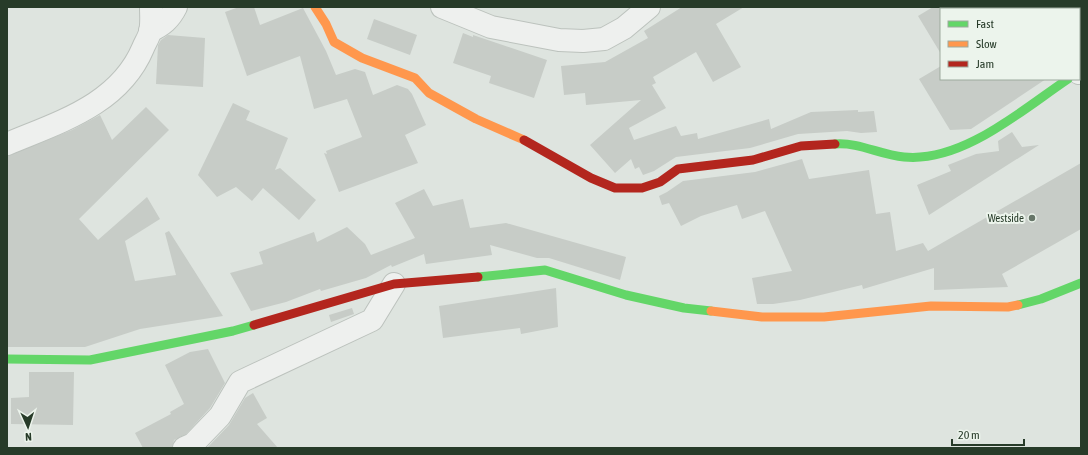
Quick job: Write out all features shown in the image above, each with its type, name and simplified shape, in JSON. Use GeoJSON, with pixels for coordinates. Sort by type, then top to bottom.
{"type":"FeatureCollection","features":[{"type":"Feature","properties":{"kind":"main road"},"geometry":{"type":"LineString","coordinates":[[315,7],[326,24],[334,42],[362,58],[414,78],[429,93],[455,106],[476,120],[532,144],[592,178],[615,188],[642,188],[660,182],[678,169],[753,160],[801,146],[848,143],[903,157],[928,157],[950,152],[977,140],[1067,80]]}},
{"type":"Feature","properties":{"kind":"main road"},"geometry":{"type":"LineString","coordinates":[[7,359],[90,360],[147,347],[233,331],[394,284],[443,282],[545,270],[626,295],[684,308],[762,317],[824,316],[931,306],[1008,307],[1042,299],[1081,283]]}},
{"type":"Feature","properties":{"kind":"street"},"geometry":{"type":"LineString","coordinates":[[7,144],[78,114],[103,99],[123,82],[140,57],[150,31],[152,7]]}},
{"type":"Feature","properties":{"kind":"street"},"geometry":{"type":"LineString","coordinates":[[150,31],[162,25],[171,17],[176,7]]}},
{"type":"Feature","properties":{"kind":"street"},"geometry":{"type":"LineString","coordinates":[[442,7],[491,27],[558,40],[583,41],[604,39],[624,28],[649,7]]}},
{"type":"Feature","properties":{"kind":"street"},"geometry":{"type":"LineString","coordinates":[[184,448],[193,444],[220,416],[240,382],[372,320],[394,284]]}},
{"type":"Feature","properties":{"kind":"building"},"geometry":{"type":"Polygon","coordinates":[[[239,7],[254,7],[260,25],[303,8],[326,51],[336,75],[355,69],[365,72],[373,95],[397,85],[408,89],[412,94],[426,125],[405,135],[418,163],[339,192],[324,153],[327,154],[326,151],[362,137],[347,99],[314,109],[300,56],[247,76],[225,12],[239,7]]]}},
{"type":"Feature","properties":{"kind":"building"},"geometry":{"type":"Polygon","coordinates":[[[682,7],[744,7],[716,24],[741,67],[713,82],[696,52],[653,77],[656,83],[652,85],[666,108],[629,128],[634,140],[676,126],[681,136],[697,133],[698,139],[769,119],[771,129],[811,112],[858,110],[858,112],[874,111],[877,132],[861,133],[847,131],[798,134],[750,148],[676,157],[654,171],[643,175],[639,167],[635,169],[631,159],[615,173],[590,145],[641,100],[586,105],[585,93],[564,95],[561,66],[605,62],[648,38],[644,31],[682,7]]]}},
{"type":"Feature","properties":{"kind":"building"},"geometry":{"type":"Polygon","coordinates":[[[933,7],[941,7],[940,52],[918,16],[933,7]]]}},
{"type":"Feature","properties":{"kind":"building"},"geometry":{"type":"Polygon","coordinates":[[[374,19],[417,35],[410,55],[367,39],[374,19]]]}},
{"type":"Feature","properties":{"kind":"building"},"geometry":{"type":"Polygon","coordinates":[[[463,33],[547,60],[534,98],[489,83],[491,76],[453,63],[463,33]]]}},
{"type":"Feature","properties":{"kind":"building"},"geometry":{"type":"Polygon","coordinates":[[[168,35],[205,38],[203,87],[156,84],[158,45],[161,40],[168,35]]]}},
{"type":"Feature","properties":{"kind":"building"},"geometry":{"type":"Polygon","coordinates":[[[940,67],[940,80],[1044,80],[971,129],[950,130],[919,79],[940,67]]]}},
{"type":"Feature","properties":{"kind":"building"},"geometry":{"type":"Polygon","coordinates":[[[233,103],[250,111],[246,120],[288,138],[275,170],[280,168],[316,200],[299,220],[263,188],[252,201],[236,187],[217,197],[198,175],[233,103]]]}},
{"type":"Feature","properties":{"kind":"building"},"geometry":{"type":"Polygon","coordinates":[[[146,107],[169,130],[79,219],[98,240],[147,197],[160,219],[125,241],[135,281],[176,275],[165,233],[169,231],[223,316],[140,329],[85,347],[7,347],[7,156],[72,130],[100,115],[112,140],[146,107]]]}},
{"type":"Feature","properties":{"kind":"building"},"geometry":{"type":"Polygon","coordinates":[[[1012,132],[1022,147],[1039,145],[929,215],[917,185],[951,171],[948,165],[976,154],[999,151],[998,141],[1012,132]]]}},
{"type":"Feature","properties":{"kind":"building"},"geometry":{"type":"Polygon","coordinates":[[[802,159],[809,179],[869,170],[876,214],[890,212],[896,251],[923,243],[928,251],[1081,163],[1081,229],[1002,274],[1008,287],[934,290],[934,268],[863,289],[862,285],[800,300],[773,304],[757,304],[752,278],[792,271],[765,211],[742,219],[737,205],[701,216],[681,226],[669,203],[662,205],[659,196],[683,181],[755,172],[802,159]]]}},
{"type":"Feature","properties":{"kind":"building"},"geometry":{"type":"Polygon","coordinates":[[[424,189],[433,206],[463,199],[470,228],[506,223],[626,257],[620,280],[549,258],[537,258],[490,245],[492,255],[426,264],[424,254],[392,267],[391,265],[366,278],[321,291],[320,289],[286,302],[251,311],[230,273],[263,264],[259,252],[314,232],[317,242],[347,227],[365,244],[371,255],[415,238],[395,203],[424,189]]]}},
{"type":"Feature","properties":{"kind":"building"},"geometry":{"type":"Polygon","coordinates":[[[556,288],[558,327],[521,334],[520,328],[443,338],[439,306],[556,288]]]}},
{"type":"Feature","properties":{"kind":"building"},"geometry":{"type":"Polygon","coordinates":[[[352,308],[354,314],[331,322],[329,315],[352,308]]]}},
{"type":"Feature","properties":{"kind":"building"},"geometry":{"type":"Polygon","coordinates":[[[208,349],[225,383],[210,408],[186,434],[174,440],[172,448],[143,448],[135,433],[171,414],[170,412],[184,404],[165,365],[190,352],[208,349]]]}},
{"type":"Feature","properties":{"kind":"building"},"geometry":{"type":"Polygon","coordinates":[[[29,372],[74,372],[73,425],[11,424],[11,398],[29,397],[29,372]]]}},
{"type":"Feature","properties":{"kind":"building"},"geometry":{"type":"Polygon","coordinates":[[[253,393],[267,418],[257,424],[278,448],[207,448],[229,425],[245,398],[253,393]]]}},
{"type":"Feature","properties":{"kind":"traffic: fast"},"geometry":{"type":"LineString","coordinates":[[835,144],[853,145],[886,154],[904,157],[926,157],[948,152],[990,132],[1067,80]]}},
{"type":"Feature","properties":{"kind":"traffic: fast"},"geometry":{"type":"LineString","coordinates":[[478,277],[545,270],[626,295],[684,308],[711,311]]}},
{"type":"Feature","properties":{"kind":"traffic: fast"},"geometry":{"type":"LineString","coordinates":[[1018,305],[1041,299],[1081,283]]}},
{"type":"Feature","properties":{"kind":"traffic: fast"},"geometry":{"type":"LineString","coordinates":[[7,359],[90,360],[233,331],[254,325]]}},
{"type":"Feature","properties":{"kind":"traffic: slow"},"geometry":{"type":"LineString","coordinates":[[315,7],[326,24],[334,42],[362,58],[415,78],[429,93],[476,119],[524,140]]}},
{"type":"Feature","properties":{"kind":"traffic: slow"},"geometry":{"type":"LineString","coordinates":[[711,311],[762,317],[824,317],[931,306],[1008,307],[1018,305]]}},
{"type":"Feature","properties":{"kind":"traffic: jam"},"geometry":{"type":"LineString","coordinates":[[524,140],[591,178],[615,188],[642,188],[660,182],[678,169],[753,160],[801,146],[835,144]]}},
{"type":"Feature","properties":{"kind":"traffic: jam"},"geometry":{"type":"LineString","coordinates":[[254,325],[394,284],[478,277]]}},
{"type":"Feature","properties":{"kind":"place","name":"Westside"},"geometry":{"type":"Point","coordinates":[1032,218]}}]}
